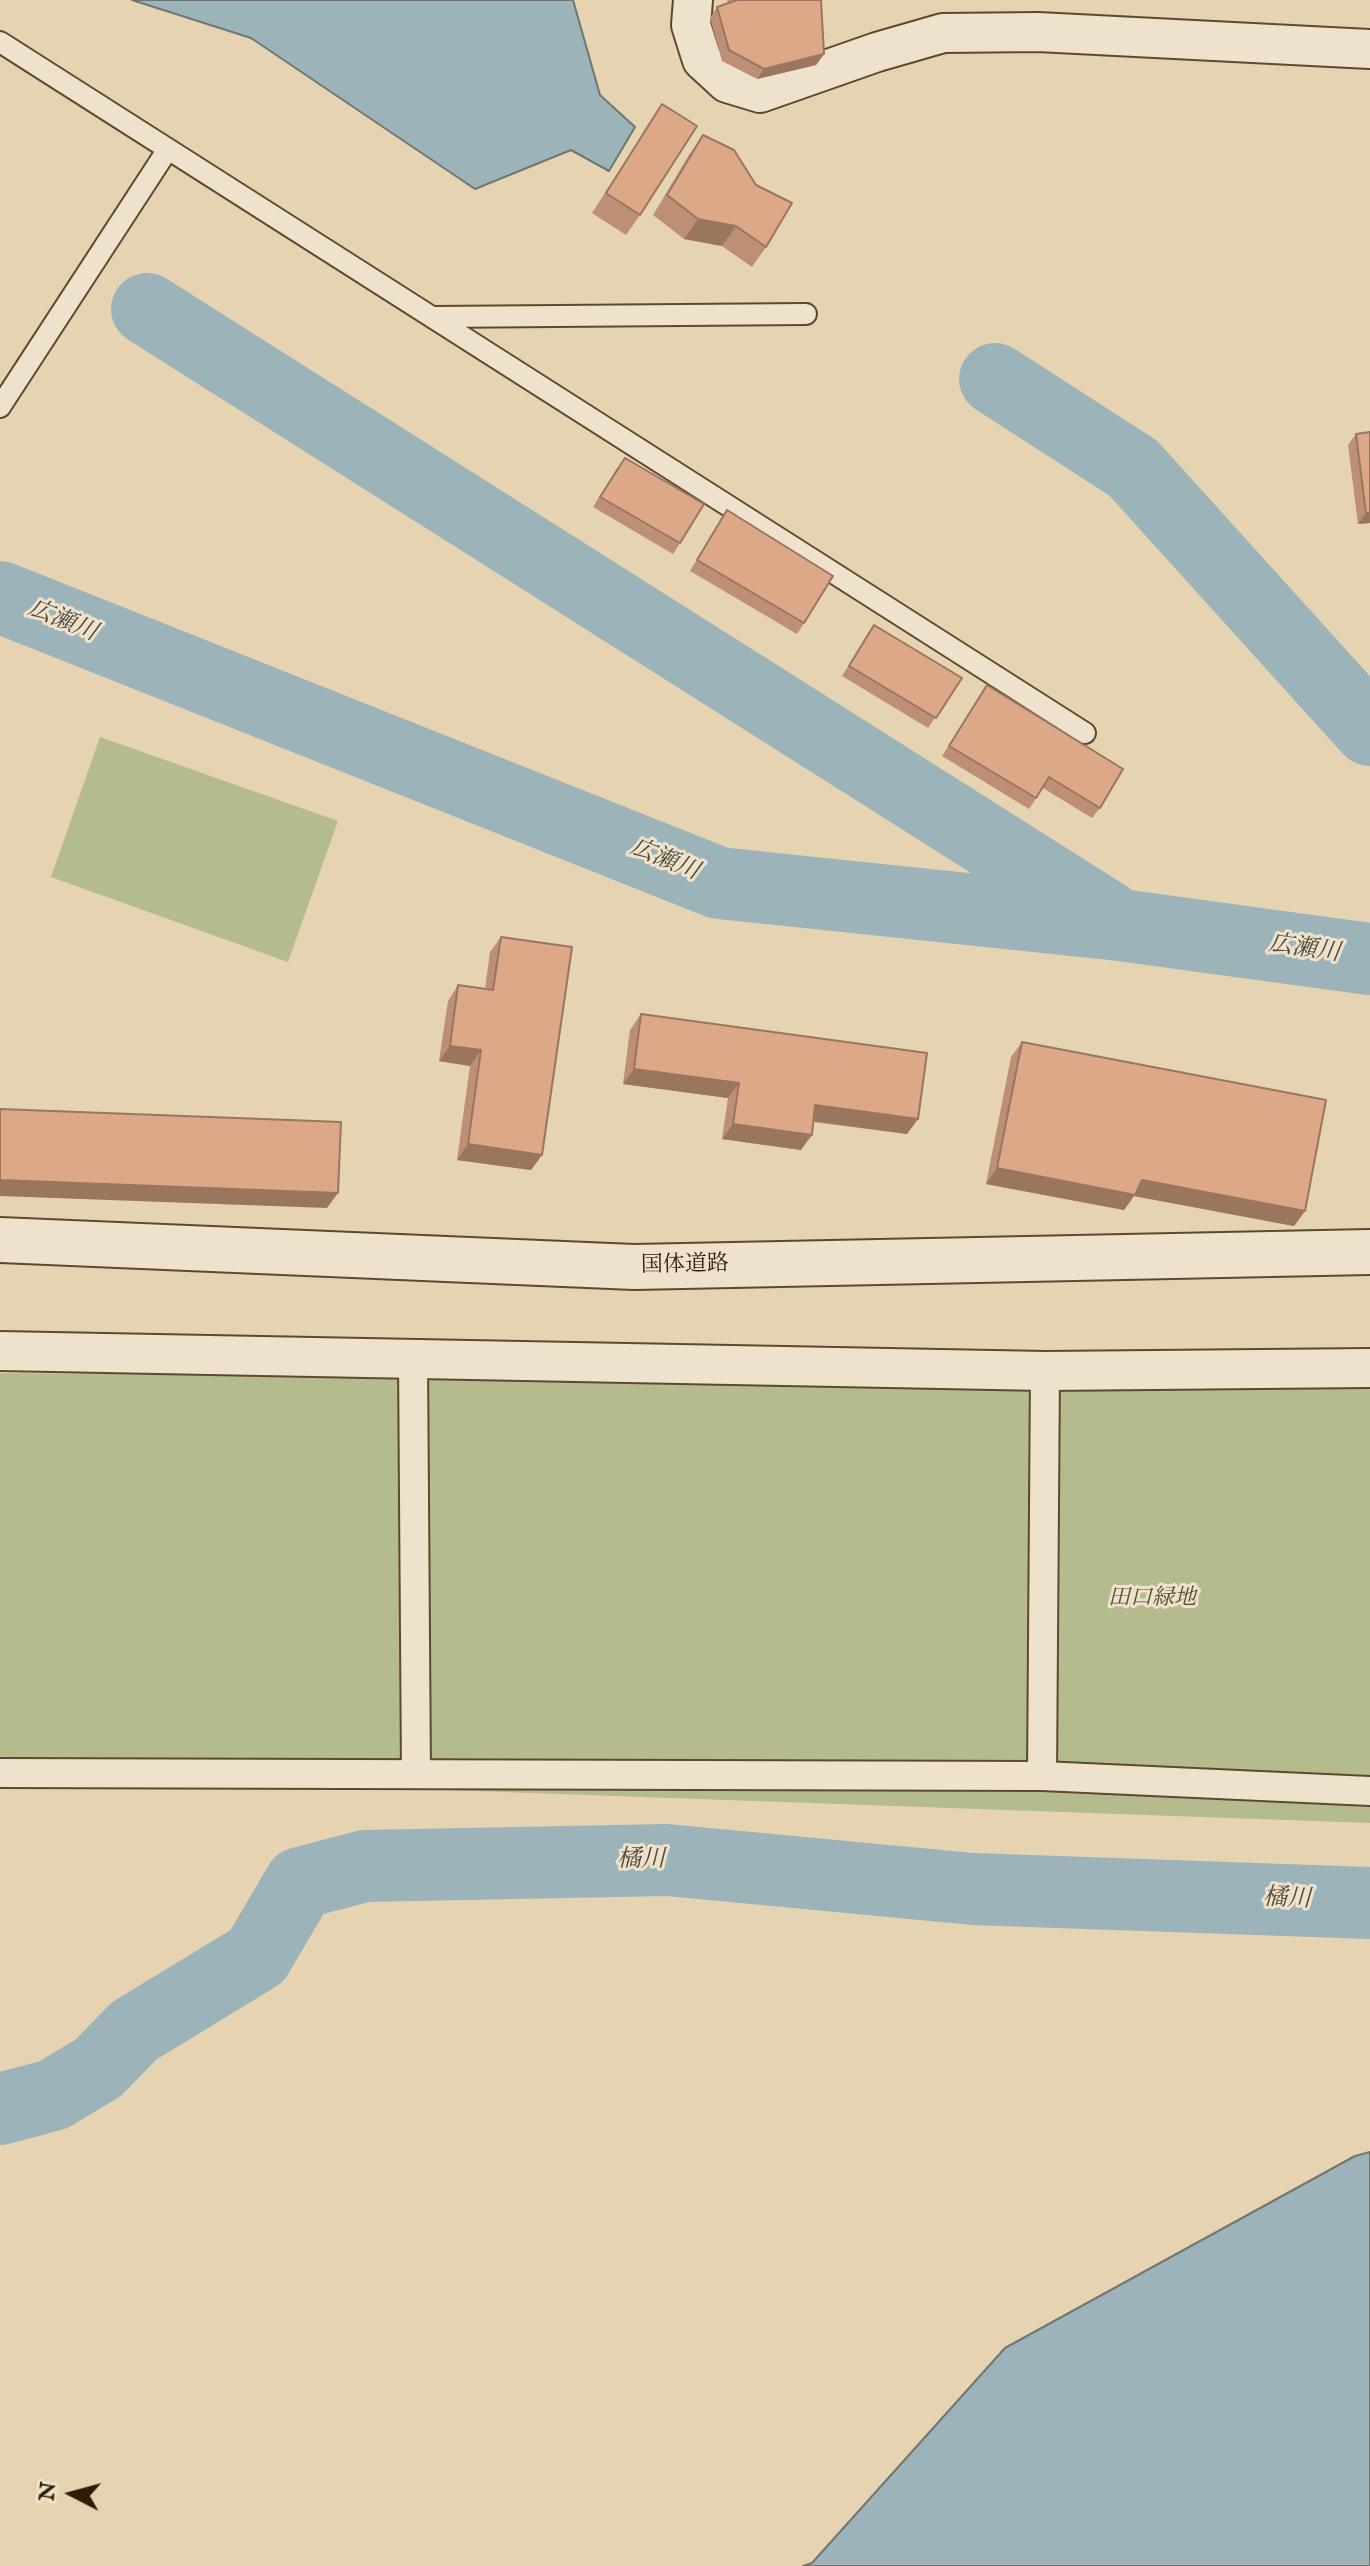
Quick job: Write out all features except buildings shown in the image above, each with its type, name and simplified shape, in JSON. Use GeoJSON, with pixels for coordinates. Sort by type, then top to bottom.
{"type":"FeatureCollection","features":[{"type":"Feature","properties":{"kind":"street"},"geometry":{"type":"LineString","coordinates":[[693,0],[691,25],[702,60],[727,83],[760,93],[877,52],[943,33],[1038,32],[1370,49]]}},
{"type":"Feature","properties":{"kind":"street","name":"国体道路"},"geometry":{"type":"LineString","coordinates":[[0,1240],[634,1267],[1370,1252]]}},
{"type":"Feature","properties":{"kind":"street"},"geometry":{"type":"LineString","coordinates":[[0,1351],[1045,1371],[1370,1368]]}},
{"type":"Feature","properties":{"kind":"street"},"geometry":{"type":"LineString","coordinates":[[413,1358],[416,1774]]}},
{"type":"Feature","properties":{"kind":"street"},"geometry":{"type":"LineString","coordinates":[[1042,1776],[1045,1371]]}},
{"type":"Feature","properties":{"kind":"street"},"geometry":{"type":"LineString","coordinates":[[0,1773],[1042,1776],[1370,1791]]}},
{"type":"Feature","properties":{"kind":"lane"},"geometry":{"type":"LineString","coordinates":[[0,42],[1085,733]]}},
{"type":"Feature","properties":{"kind":"lane"},"geometry":{"type":"LineString","coordinates":[[0,407],[168,149]]}},
{"type":"Feature","properties":{"kind":"lane"},"geometry":{"type":"LineString","coordinates":[[433,317],[806,314]]}},
{"type":"Feature","properties":{"kind":"green space"},"geometry":{"type":"Polygon","coordinates":[[[100,737],[338,821],[288,962],[51,877],[100,737]]]}},
{"type":"Feature","properties":{"kind":"green space","name":"田口緑地"},"geometry":{"type":"Polygon","coordinates":[[[0,1373],[1370,1384],[1370,1823],[0,1774],[0,1373]]]}},
{"type":"Feature","properties":{"kind":"water"},"geometry":{"type":"Polygon","coordinates":[[[132,0],[573,0],[600,95],[635,127],[609,171],[571,150],[475,189],[251,38],[132,0]]]}},
{"type":"Feature","properties":{"kind":"water"},"geometry":{"type":"Polygon","coordinates":[[[1370,2152],[1370,2566],[803,2566],[812,2563],[1005,2348],[1355,2156],[1370,2152]]]}},
{"type":"Feature","properties":{"kind":"waterway"},"geometry":{"type":"LineString","coordinates":[[147,309],[1108,917]]}},
{"type":"Feature","properties":{"kind":"waterway"},"geometry":{"type":"LineString","coordinates":[[995,379],[1133,468],[1370,730]]}},
{"type":"Feature","properties":{"kind":"waterway","name":"広瀬川"},"geometry":{"type":"LineString","coordinates":[[0,597],[719,883],[1120,925],[1370,959]]}},
{"type":"Feature","properties":{"kind":"waterway","name":"橘川"},"geometry":{"type":"LineString","coordinates":[[0,2109],[53,2095],[98,2068],[134,2031],[257,1956],[300,1883],[365,1866],[667,1860],[973,1889],[1370,1903]]}}]}
